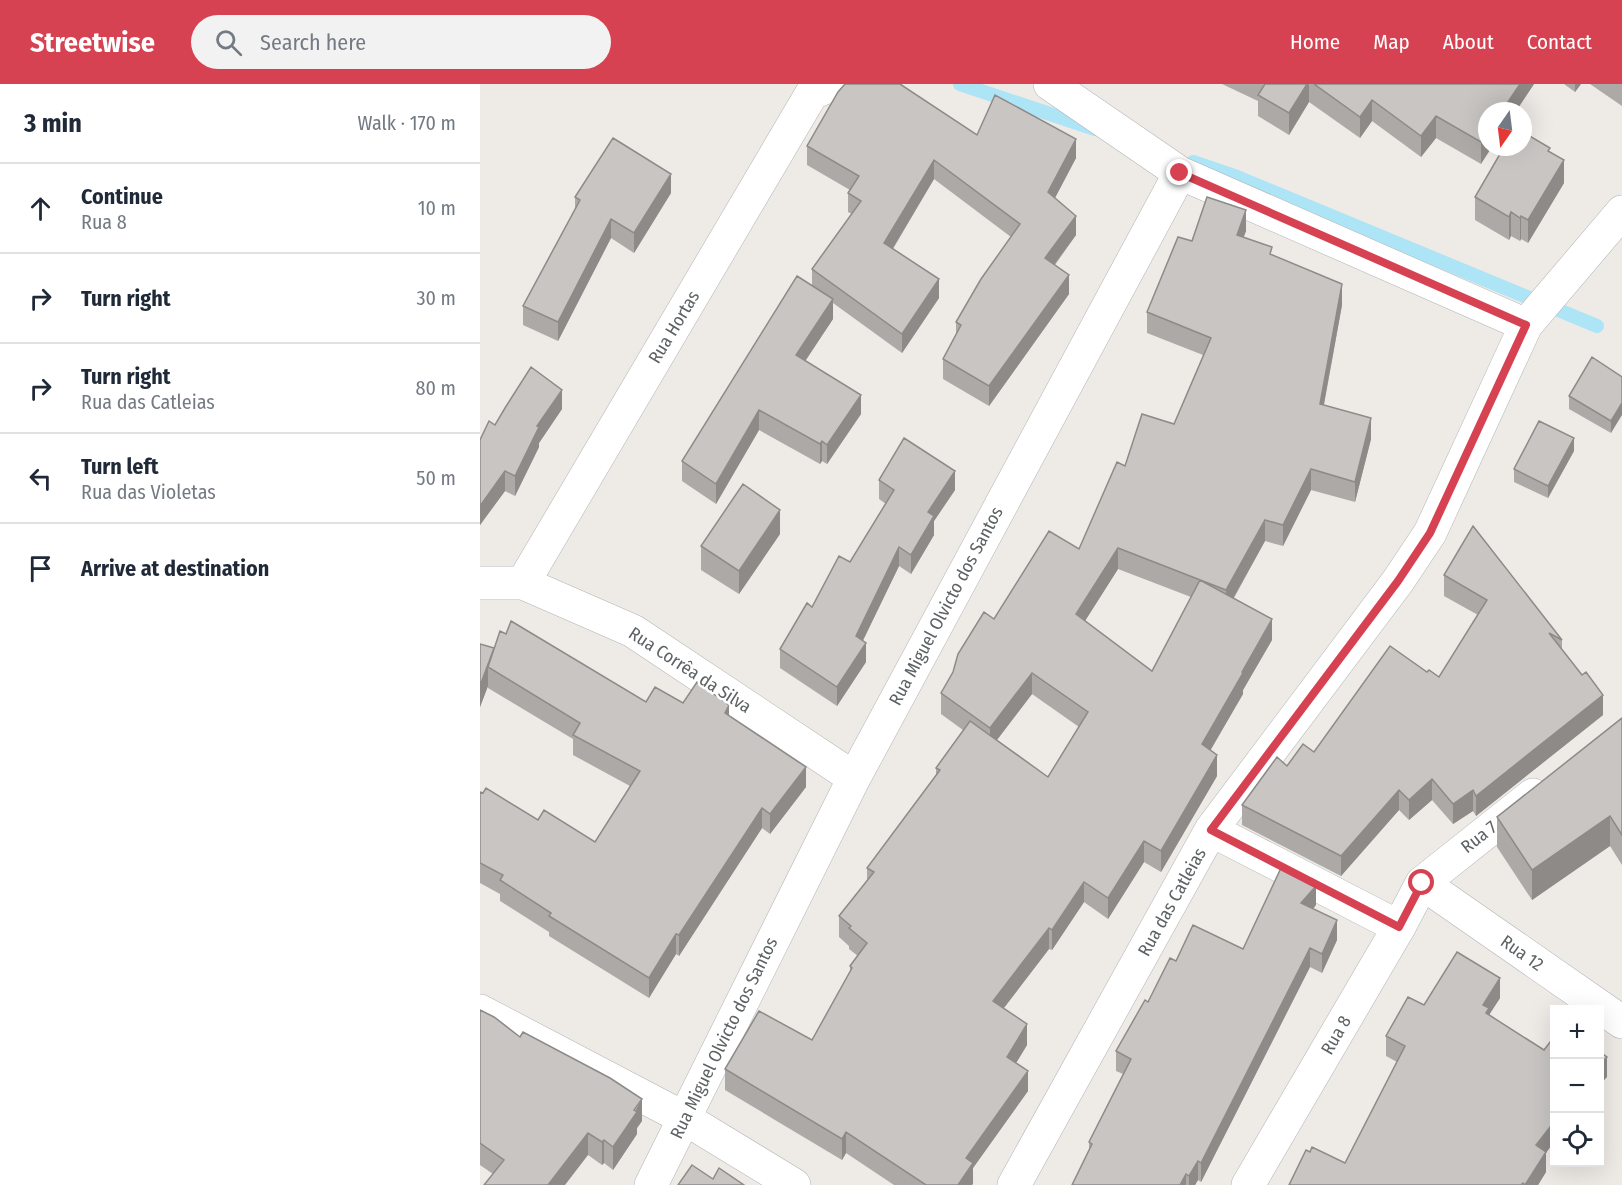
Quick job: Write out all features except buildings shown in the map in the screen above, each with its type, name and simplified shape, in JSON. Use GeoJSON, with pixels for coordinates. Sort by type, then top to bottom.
{"type":"FeatureCollection","features":[{"type":"Feature","properties":{"kind":"street","name":"Rua Hortas"},"geometry":{"type":"LineString","coordinates":[[523,583],[812,93],[835,84]]}},
{"type":"Feature","properties":{"kind":"street"},"geometry":{"type":"LineString","coordinates":[[1050,84],[1180,173],[1526,325]]}},
{"type":"Feature","properties":{"kind":"street","name":"Rua Miguel Olvicto dos Santos"},"geometry":{"type":"LineString","coordinates":[[651,1185],[854,778],[1180,173]]}},
{"type":"Feature","properties":{"kind":"street","name":"Rua das Catleias"},"geometry":{"type":"LineString","coordinates":[[1014,1185],[1211,830],[1398,581],[1430,533],[1526,325],[1622,212]]}},
{"type":"Feature","properties":{"kind":"street","name":"Rua Corrêa da Silva"},"geometry":{"type":"LineString","coordinates":[[480,583],[523,583],[633,631],[854,778]]}},
{"type":"Feature","properties":{"kind":"street","name":"Rua 7"},"geometry":{"type":"LineString","coordinates":[[1422,883],[1558,775]]}},
{"type":"Feature","properties":{"kind":"street"},"geometry":{"type":"LineString","coordinates":[[1211,830],[1399,927]]}},
{"type":"Feature","properties":{"kind":"street","name":"Rua 8"},"geometry":{"type":"LineString","coordinates":[[1248,1185],[1399,927],[1422,883]]}},
{"type":"Feature","properties":{"kind":"street","name":"Rua 12"},"geometry":{"type":"LineString","coordinates":[[1422,883],[1622,1022]]}},
{"type":"Feature","properties":{"kind":"street"},"geometry":{"type":"LineString","coordinates":[[480,1011],[684,1118],[794,1185]]}},
{"type":"Feature","properties":{"kind":"waterway"},"geometry":{"type":"LineString","coordinates":[[960,84],[1095,129]]}},
{"type":"Feature","properties":{"kind":"waterway"},"geometry":{"type":"LineString","coordinates":[[1193,162],[1237,177],[1597,326]]}},
{"type":"Feature","properties":{"kind":"route"},"geometry":{"type":"LineString","coordinates":[[1180,173],[1526,325],[1430,533],[1398,581],[1211,830],[1399,927],[1422,883]]}}]}
